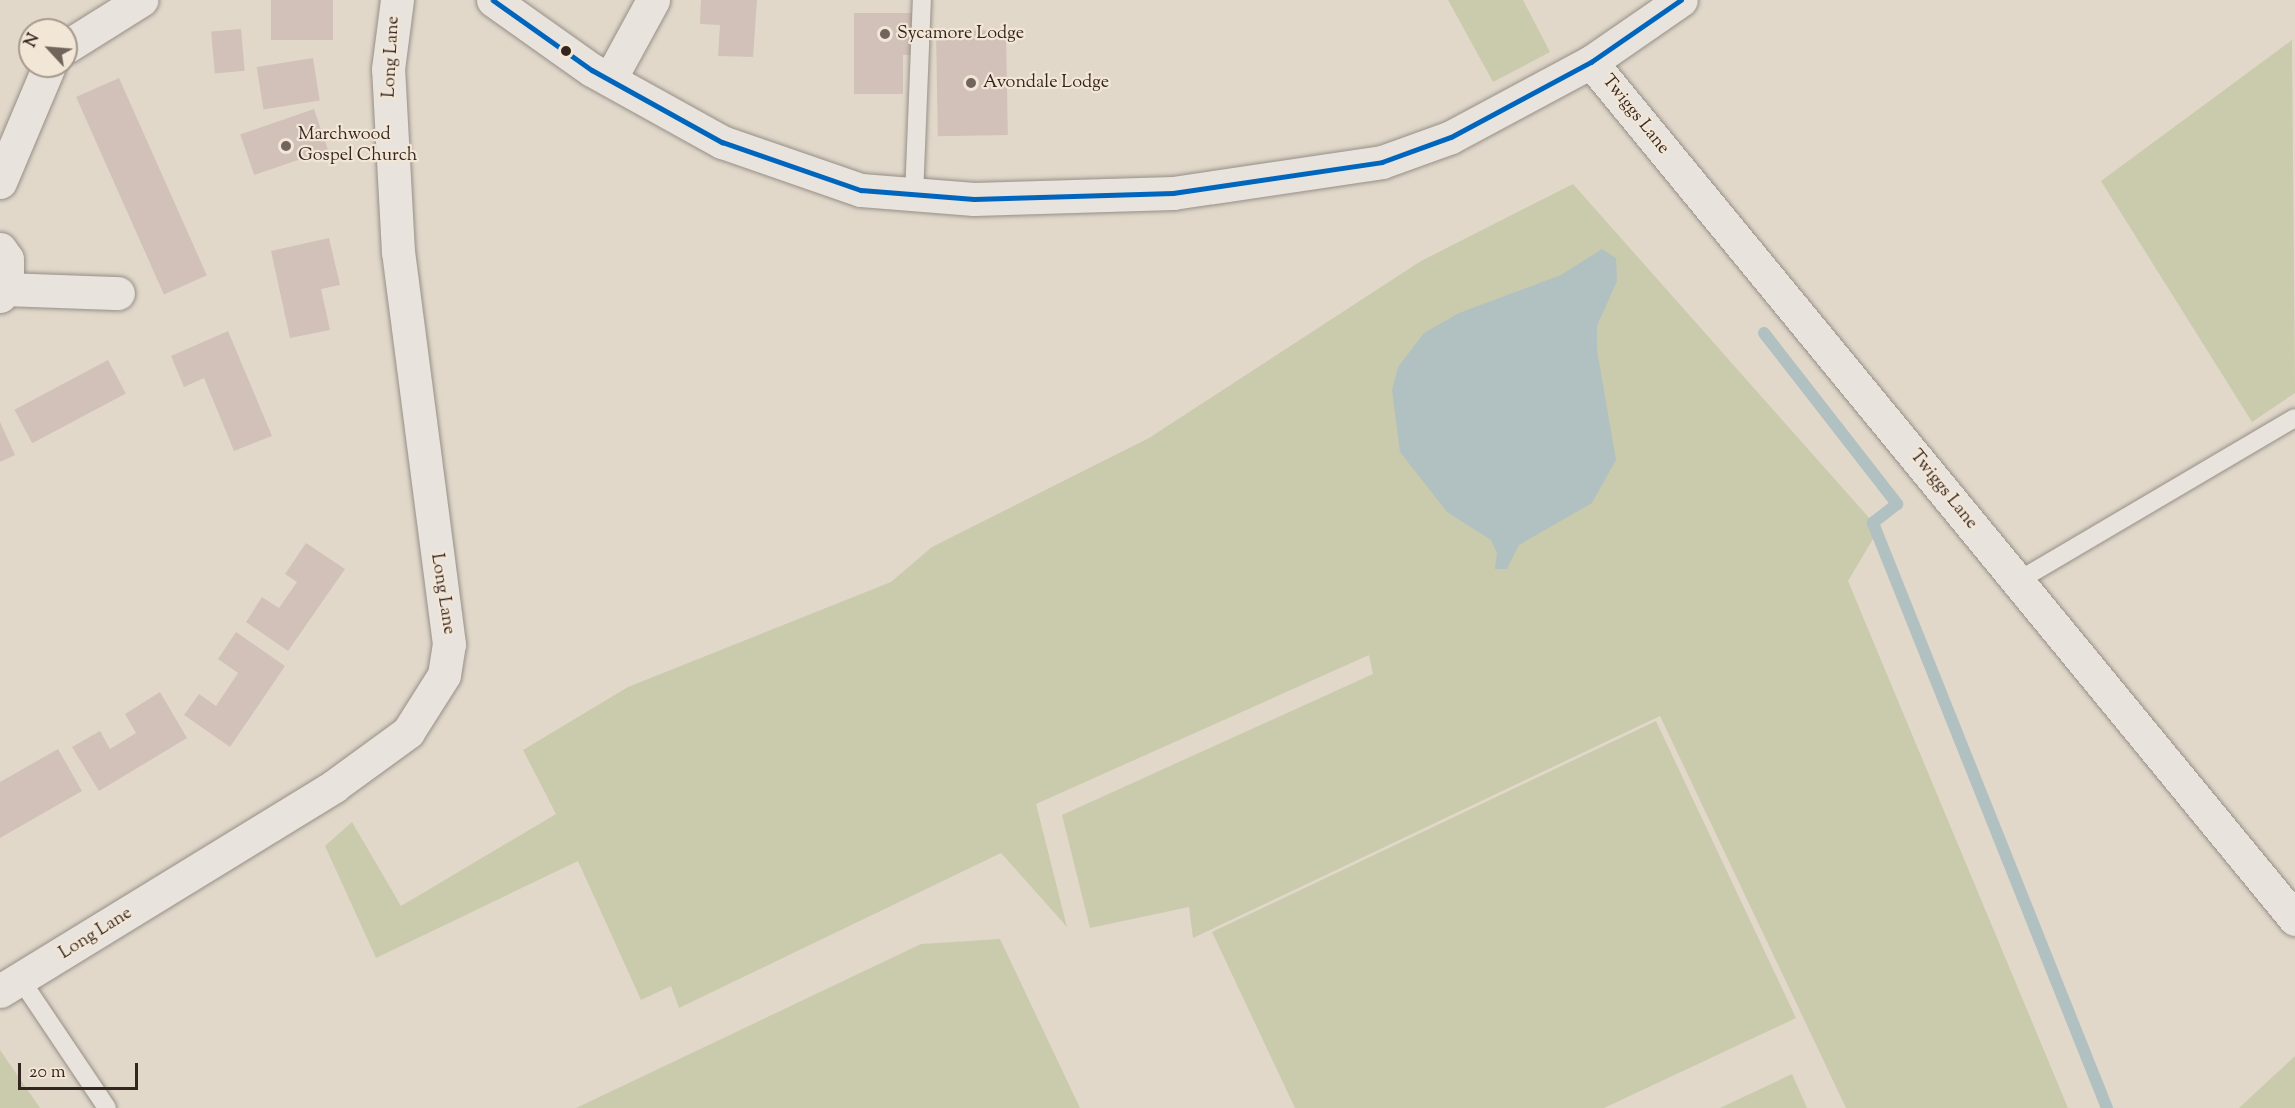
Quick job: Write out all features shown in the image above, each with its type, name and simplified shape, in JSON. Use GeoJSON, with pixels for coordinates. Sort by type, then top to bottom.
{"type":"FeatureCollection","features":[{"type":"Feature","properties":{"kind":"street"},"geometry":{"type":"LineString","coordinates":[[78,39],[141,0]]}},
{"type":"Feature","properties":{"kind":"street","name":"Long Lane"},"geometry":{"type":"LineString","coordinates":[[10,986],[371,759],[408,732],[444,675],[449,644],[398,252],[388,69],[397,0]]}},
{"type":"Feature","properties":{"kind":"street"},"geometry":{"type":"LineString","coordinates":[[493,0],[527,28],[610,79],[712,137],[788,168],[861,190],[914,196],[1020,199],[1173,193],[1332,172],[1382,162],[1451,137],[1591,62],[1681,0]]}},
{"type":"Feature","properties":{"kind":"street"},"geometry":{"type":"LineString","coordinates":[[610,79],[653,0]]}},
{"type":"Feature","properties":{"kind":"street","name":"Twiggs Lane"},"geometry":{"type":"LineString","coordinates":[[1591,62],[2295,919]]}},
{"type":"Feature","properties":{"kind":"street"},"geometry":{"type":"LineString","coordinates":[[0,182],[44,78]]}},
{"type":"Feature","properties":{"kind":"street"},"geometry":{"type":"LineString","coordinates":[[0,249],[7,259],[4,292],[118,293]]}},
{"type":"Feature","properties":{"kind":"lane"},"geometry":{"type":"LineString","coordinates":[[914,196],[922,0]]}},
{"type":"Feature","properties":{"kind":"lane"},"geometry":{"type":"LineString","coordinates":[[2018,581],[2295,418]]}},
{"type":"Feature","properties":{"kind":"lane"},"geometry":{"type":"LineString","coordinates":[[10,986],[107,1108]]}},
{"type":"Feature","properties":{"kind":"green space"},"geometry":{"type":"Polygon","coordinates":[[[1448,0],[1523,0],[1550,52],[1493,82],[1448,0]]]}},
{"type":"Feature","properties":{"kind":"green space"},"geometry":{"type":"Polygon","coordinates":[[[2292,40],[2295,393],[2252,422],[2101,181],[2292,40]]]}},
{"type":"Feature","properties":{"kind":"green space"},"geometry":{"type":"Polygon","coordinates":[[[1573,184],[1879,529],[1848,581],[2068,1108],[1846,1108],[1660,716],[1193,938],[1189,907],[1090,928],[1062,815],[1373,674],[1369,655],[1036,804],[1067,927],[1001,853],[679,1008],[671,986],[641,1000],[578,861],[376,958],[325,846],[352,822],[401,906],[556,814],[523,750],[628,687],[891,582],[932,547],[1149,438],[1421,261],[1573,184]]]}},
{"type":"Feature","properties":{"kind":"green space"},"geometry":{"type":"Polygon","coordinates":[[[1656,721],[1796,1018],[1604,1108],[1295,1108],[1212,932],[1656,721]]]}},
{"type":"Feature","properties":{"kind":"green space"},"geometry":{"type":"Polygon","coordinates":[[[1000,939],[1080,1108],[576,1108],[921,944],[1000,939]]]}},
{"type":"Feature","properties":{"kind":"green space"},"geometry":{"type":"Polygon","coordinates":[[[0,1050],[40,1108],[0,1108],[0,1050]]]}},
{"type":"Feature","properties":{"kind":"green space"},"geometry":{"type":"Polygon","coordinates":[[[2295,1056],[2295,1108],[2239,1108],[2295,1056]]]}},
{"type":"Feature","properties":{"kind":"green space"},"geometry":{"type":"Polygon","coordinates":[[[1792,1074],[1807,1108],[1720,1108],[1792,1074]]]}},
{"type":"Feature","properties":{"kind":"shaded area"},"geometry":{"type":"Polygon","coordinates":[[[1602,249],[1616,258],[1617,281],[1597,326],[1597,350],[1616,460],[1592,503],[1519,545],[1507,569],[1495,569],[1497,553],[1491,540],[1447,512],[1400,452],[1392,390],[1398,367],[1424,333],[1459,313],[1561,275],[1602,249]]]}},
{"type":"Feature","properties":{"kind":"building"},"geometry":{"type":"Polygon","coordinates":[[[271,0],[333,0],[333,40],[271,40],[271,0]]]}},
{"type":"Feature","properties":{"kind":"building"},"geometry":{"type":"Polygon","coordinates":[[[701,0],[757,0],[753,57],[718,56],[720,25],[700,24],[701,0]]]}},
{"type":"Feature","properties":{"kind":"building","name":"Sycamore Lodge"},"geometry":{"type":"Polygon","coordinates":[[[854,13],[915,13],[915,55],[903,55],[903,94],[854,94],[854,13]]]}},
{"type":"Feature","properties":{"kind":"building"},"geometry":{"type":"Polygon","coordinates":[[[241,29],[245,71],[215,73],[211,32],[241,29]]]}},
{"type":"Feature","properties":{"kind":"building","name":"Avondale Lodge"},"geometry":{"type":"Polygon","coordinates":[[[1006,30],[1008,135],[938,136],[936,31],[1006,30]]]}},
{"type":"Feature","properties":{"kind":"building"},"geometry":{"type":"Polygon","coordinates":[[[313,58],[320,100],[263,109],[257,67],[313,58]]]}},
{"type":"Feature","properties":{"kind":"building"},"geometry":{"type":"Polygon","coordinates":[[[119,78],[207,275],[164,294],[76,97],[119,78]]]}},
{"type":"Feature","properties":{"kind":"building","name":"Marchwood Gospel Church"},"geometry":{"type":"Polygon","coordinates":[[[314,109],[328,150],[254,175],[240,134],[314,109]]]}},
{"type":"Feature","properties":{"kind":"building"},"geometry":{"type":"Polygon","coordinates":[[[329,238],[340,285],[321,289],[330,330],[290,338],[271,251],[329,238]]]}},
{"type":"Feature","properties":{"kind":"building"},"geometry":{"type":"Polygon","coordinates":[[[228,331],[272,436],[234,451],[204,378],[184,387],[171,356],[228,331]]]}},
{"type":"Feature","properties":{"kind":"building"},"geometry":{"type":"Polygon","coordinates":[[[108,360],[126,394],[32,443],[14,410],[108,360]]]}},
{"type":"Feature","properties":{"kind":"building"},"geometry":{"type":"Polygon","coordinates":[[[0,422],[15,455],[0,462],[0,422]]]}},
{"type":"Feature","properties":{"kind":"building"},"geometry":{"type":"Polygon","coordinates":[[[306,543],[345,569],[288,651],[246,622],[262,597],[279,608],[297,582],[285,574],[306,543]]]}},
{"type":"Feature","properties":{"kind":"building"},"geometry":{"type":"Polygon","coordinates":[[[236,632],[285,666],[230,747],[184,715],[199,694],[216,706],[238,673],[218,659],[236,632]]]}},
{"type":"Feature","properties":{"kind":"building"},"geometry":{"type":"Polygon","coordinates":[[[160,692],[187,738],[99,791],[72,747],[100,731],[110,749],[136,733],[125,714],[160,692]]]}},
{"type":"Feature","properties":{"kind":"building"},"geometry":{"type":"Polygon","coordinates":[[[58,749],[82,791],[0,838],[0,782],[58,749]]]}},
{"type":"Feature","properties":{"kind":"waterway"},"geometry":{"type":"LineString","coordinates":[[1764,333],[1897,504],[1873,523],[2107,1108]]}},
{"type":"Feature","properties":{"kind":"transit line"},"geometry":{"type":"LineString","coordinates":[[493,0],[592,70],[722,142],[861,190],[974,199],[1173,193],[1382,162],[1451,137],[1591,62],[1681,0]]}},
{"type":"Feature","properties":{"kind":"place","name":"Sycamore Lodge"},"geometry":{"type":"Point","coordinates":[885,34]}},
{"type":"Feature","properties":{"kind":"place","name":"Avondale Lodge"},"geometry":{"type":"Point","coordinates":[971,83]}},
{"type":"Feature","properties":{"kind":"place","name":"Marchwood Gospel Church"},"geometry":{"type":"Point","coordinates":[286,146]}}]}
